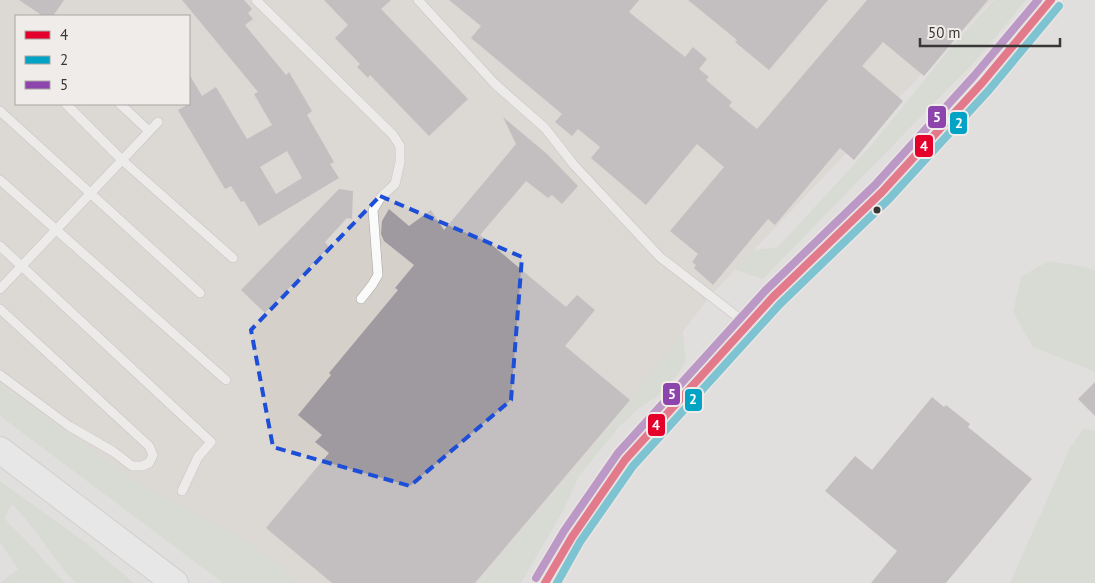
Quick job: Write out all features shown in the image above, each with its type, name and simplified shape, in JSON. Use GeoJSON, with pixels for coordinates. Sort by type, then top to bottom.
{"type":"FeatureCollection","features":[{"type":"Feature","properties":{"kind":"main road"},"geometry":{"type":"LineString","coordinates":[[0,450],[174,583]]}},
{"type":"Feature","properties":{"kind":"street"},"geometry":{"type":"LineString","coordinates":[[545,583],[572,537],[625,460],[773,297],[882,192],[982,83],[1051,0]]}},
{"type":"Feature","properties":{"kind":"lane"},"geometry":{"type":"LineString","coordinates":[[256,0],[393,134],[400,146],[400,162],[396,184],[381,197],[373,210],[378,275],[361,299]]}},
{"type":"Feature","properties":{"kind":"lane"},"geometry":{"type":"LineString","coordinates":[[418,0],[495,84],[545,128],[574,165],[660,257],[748,325]]}},
{"type":"Feature","properties":{"kind":"lane"},"geometry":{"type":"LineString","coordinates":[[67,105],[122,160],[233,258]]}},
{"type":"Feature","properties":{"kind":"lane"},"geometry":{"type":"LineString","coordinates":[[121,105],[149,132]]}},
{"type":"Feature","properties":{"kind":"lane"},"geometry":{"type":"LineString","coordinates":[[0,111],[200,293]]}},
{"type":"Feature","properties":{"kind":"lane"},"geometry":{"type":"LineString","coordinates":[[0,289],[158,122]]}},
{"type":"Feature","properties":{"kind":"lane"},"geometry":{"type":"LineString","coordinates":[[0,180],[226,380]]}},
{"type":"Feature","properties":{"kind":"lane"},"geometry":{"type":"LineString","coordinates":[[0,246],[211,442],[198,456],[182,491]]}},
{"type":"Feature","properties":{"kind":"lane"},"geometry":{"type":"LineString","coordinates":[[0,309],[149,446],[153,455],[149,463],[142,466],[132,466],[114,452],[69,426],[0,375]]}},
{"type":"Feature","properties":{"kind":"highlighted area"},"geometry":{"type":"Polygon","coordinates":[[[380,196],[522,257],[511,400],[410,486],[273,447],[251,330],[380,196]]]}},
{"type":"Feature","properties":{"kind":"shaded area"},"geometry":{"type":"Polygon","coordinates":[[[0,0],[992,0],[711,295],[595,446],[478,583],[299,583],[259,550],[131,478],[0,384],[0,0]]]}},
{"type":"Feature","properties":{"kind":"green space"},"geometry":{"type":"Polygon","coordinates":[[[994,0],[1026,0],[977,59],[763,279],[735,270],[754,250],[778,247],[869,148],[953,45],[994,0]]]}},
{"type":"Feature","properties":{"kind":"green space"},"geometry":{"type":"Polygon","coordinates":[[[1048,261],[1086,267],[1095,271],[1095,372],[1033,347],[1013,312],[1021,277],[1048,261]]]}},
{"type":"Feature","properties":{"kind":"green space"},"geometry":{"type":"Polygon","coordinates":[[[683,332],[686,360],[679,373],[656,397],[639,408],[619,427],[579,476],[563,511],[521,583],[478,583],[595,446],[683,332]]]}},
{"type":"Feature","properties":{"kind":"green space"},"geometry":{"type":"Polygon","coordinates":[[[0,384],[131,478],[259,550],[299,583],[223,583],[0,416],[0,384]]]}},
{"type":"Feature","properties":{"kind":"green space"},"geometry":{"type":"Polygon","coordinates":[[[1084,428],[1095,431],[1095,583],[1010,583],[1070,448],[1084,428]]]}},
{"type":"Feature","properties":{"kind":"green space"},"geometry":{"type":"Polygon","coordinates":[[[0,481],[89,545],[134,583],[76,583],[12,504],[5,517],[8,523],[65,583],[0,583],[18,569],[0,542],[0,481]]]}},
{"type":"Feature","properties":{"kind":"building"},"geometry":{"type":"Polygon","coordinates":[[[19,0],[64,0],[54,15],[42,15],[19,0]]]}},
{"type":"Feature","properties":{"kind":"building"},"geometry":{"type":"Polygon","coordinates":[[[182,0],[244,0],[252,9],[248,13],[253,19],[245,25],[286,75],[289,72],[312,111],[307,115],[334,162],[330,164],[339,178],[259,226],[244,201],[241,202],[231,186],[225,189],[178,110],[190,105],[190,76],[202,96],[216,87],[247,139],[272,125],[254,94],[258,92],[182,0]],[[287,151],[260,167],[276,194],[302,178],[287,151]]]}},
{"type":"Feature","properties":{"kind":"building"},"geometry":{"type":"Polygon","coordinates":[[[324,0],[391,0],[381,9],[468,99],[429,136],[370,75],[368,78],[357,67],[360,64],[335,38],[348,25],[324,0]]]}},
{"type":"Feature","properties":{"kind":"building"},"geometry":{"type":"Polygon","coordinates":[[[449,0],[639,0],[629,12],[685,57],[693,47],[707,59],[699,69],[709,77],[706,80],[732,102],[729,106],[757,129],[867,0],[988,0],[924,76],[883,42],[862,66],[903,101],[854,160],[840,148],[775,225],[768,219],[713,285],[694,268],[696,265],[692,262],[698,254],[670,231],[724,167],[697,144],[646,205],[591,158],[600,147],[578,129],[572,136],[555,122],[562,114],[471,38],[481,26],[449,0]]]}},
{"type":"Feature","properties":{"kind":"building"},"geometry":{"type":"Polygon","coordinates":[[[688,0],[828,0],[769,70],[735,42],[737,40],[688,0]]]}},
{"type":"Feature","properties":{"kind":"building"},"geometry":{"type":"Polygon","coordinates":[[[503,117],[547,154],[578,186],[562,204],[552,195],[548,198],[526,181],[480,235],[566,307],[577,295],[595,310],[565,346],[630,400],[475,583],[332,583],[266,528],[329,453],[315,442],[322,435],[298,415],[331,375],[329,373],[398,290],[395,288],[414,265],[384,241],[381,234],[382,221],[389,209],[409,226],[431,210],[444,230],[516,144],[503,117]]]}},
{"type":"Feature","properties":{"kind":"building"},"geometry":{"type":"Polygon","coordinates":[[[339,189],[353,191],[352,219],[347,218],[325,242],[329,247],[265,313],[241,290],[339,189]]]}},
{"type":"Feature","properties":{"kind":"building"},"geometry":{"type":"Polygon","coordinates":[[[1095,382],[1095,416],[1078,399],[1095,382]]]}},
{"type":"Feature","properties":{"kind":"building"},"geometry":{"type":"Polygon","coordinates":[[[932,397],[944,407],[946,405],[970,424],[968,427],[1032,479],[946,583],[871,583],[897,551],[825,491],[855,456],[872,470],[932,397]]]}},
{"type":"Feature","properties":{"kind":"transit line","name":"5"},"geometry":{"type":"LineString","coordinates":[[536,578],[564,531],[618,453],[766,290],[875,185],[974,76],[1038,0]]}},
{"type":"Feature","properties":{"kind":"transit line","name":"4"},"geometry":{"type":"LineString","coordinates":[[545,583],[572,537],[625,460],[773,297],[882,192],[982,83],[1051,0]]}},
{"type":"Feature","properties":{"kind":"transit line","name":"2"},"geometry":{"type":"LineString","coordinates":[[557,583],[580,542],[633,466],[780,304],[889,199],[989,90],[1059,6]]}}]}
